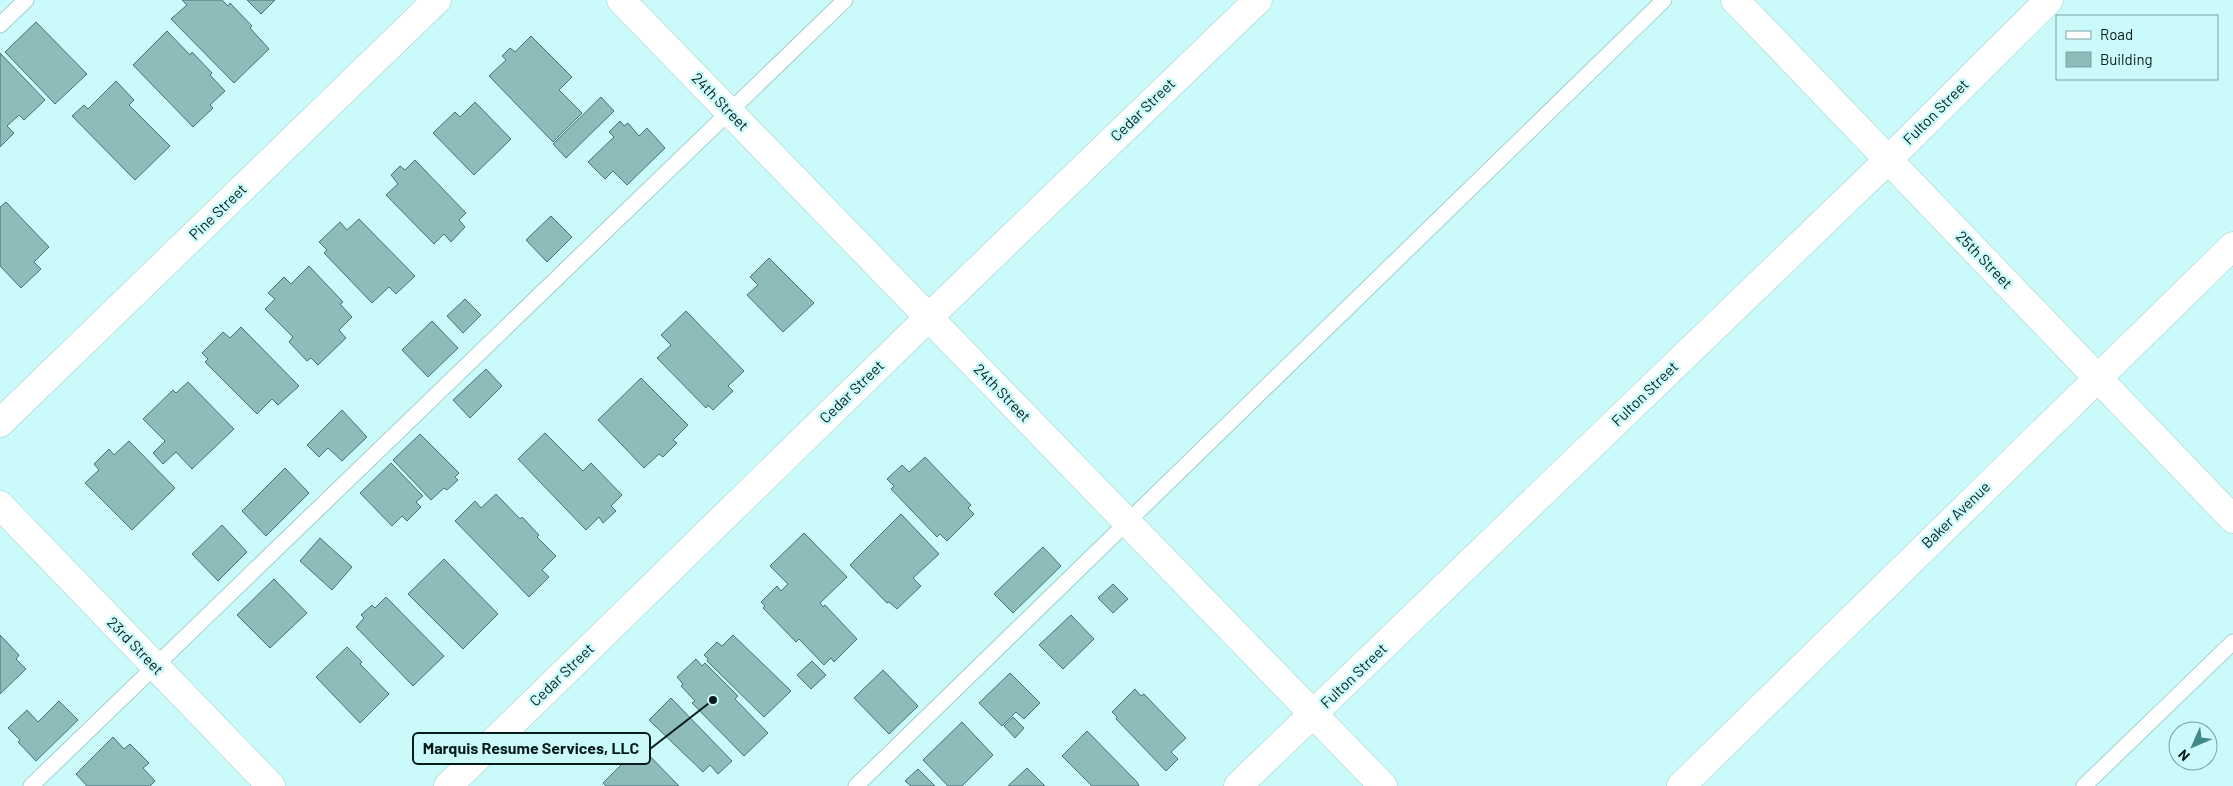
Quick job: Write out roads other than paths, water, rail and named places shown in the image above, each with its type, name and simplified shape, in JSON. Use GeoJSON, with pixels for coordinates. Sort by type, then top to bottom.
{"type":"FeatureCollection","features":[{"type":"Feature","properties":{"kind":"street","name":"Pine Street"},"geometry":{"type":"LineString","coordinates":[[0,423],[437,0]]}},
{"type":"Feature","properties":{"kind":"street","name":"24th Street"},"geometry":{"type":"LineString","coordinates":[[621,0],[1383,786]]}},
{"type":"Feature","properties":{"kind":"street","name":"Cedar Street"},"geometry":{"type":"LineString","coordinates":[[448,786],[929,317],[1258,0]]}},
{"type":"Feature","properties":{"kind":"street","name":"25th Street"},"geometry":{"type":"LineString","coordinates":[[1735,0],[2233,519]]}},
{"type":"Feature","properties":{"kind":"street","name":"Fulton Street"},"geometry":{"type":"LineString","coordinates":[[1238,786],[1314,715],[1888,160],[2049,0]]}},
{"type":"Feature","properties":{"kind":"street","name":"Baker Avenue"},"geometry":{"type":"LineString","coordinates":[[1681,786],[2233,246]]}},
{"type":"Feature","properties":{"kind":"street","name":"23rd Street"},"geometry":{"type":"LineString","coordinates":[[0,505],[271,786]]}},
{"type":"Feature","properties":{"kind":"lane"},"geometry":{"type":"LineString","coordinates":[[0,25],[26,0]]}},
{"type":"Feature","properties":{"kind":"lane"},"geometry":{"type":"LineString","coordinates":[[31,786],[845,0]]}},
{"type":"Feature","properties":{"kind":"lane"},"geometry":{"type":"LineString","coordinates":[[856,786],[1664,0]]}},
{"type":"Feature","properties":{"kind":"lane"},"geometry":{"type":"LineString","coordinates":[[2084,786],[2233,642]]}},
{"type":"Feature","properties":{"kind":"place","name":"Marquis Resume Services, LLC"},"geometry":{"type":"Point","coordinates":[713,700]}}]}
